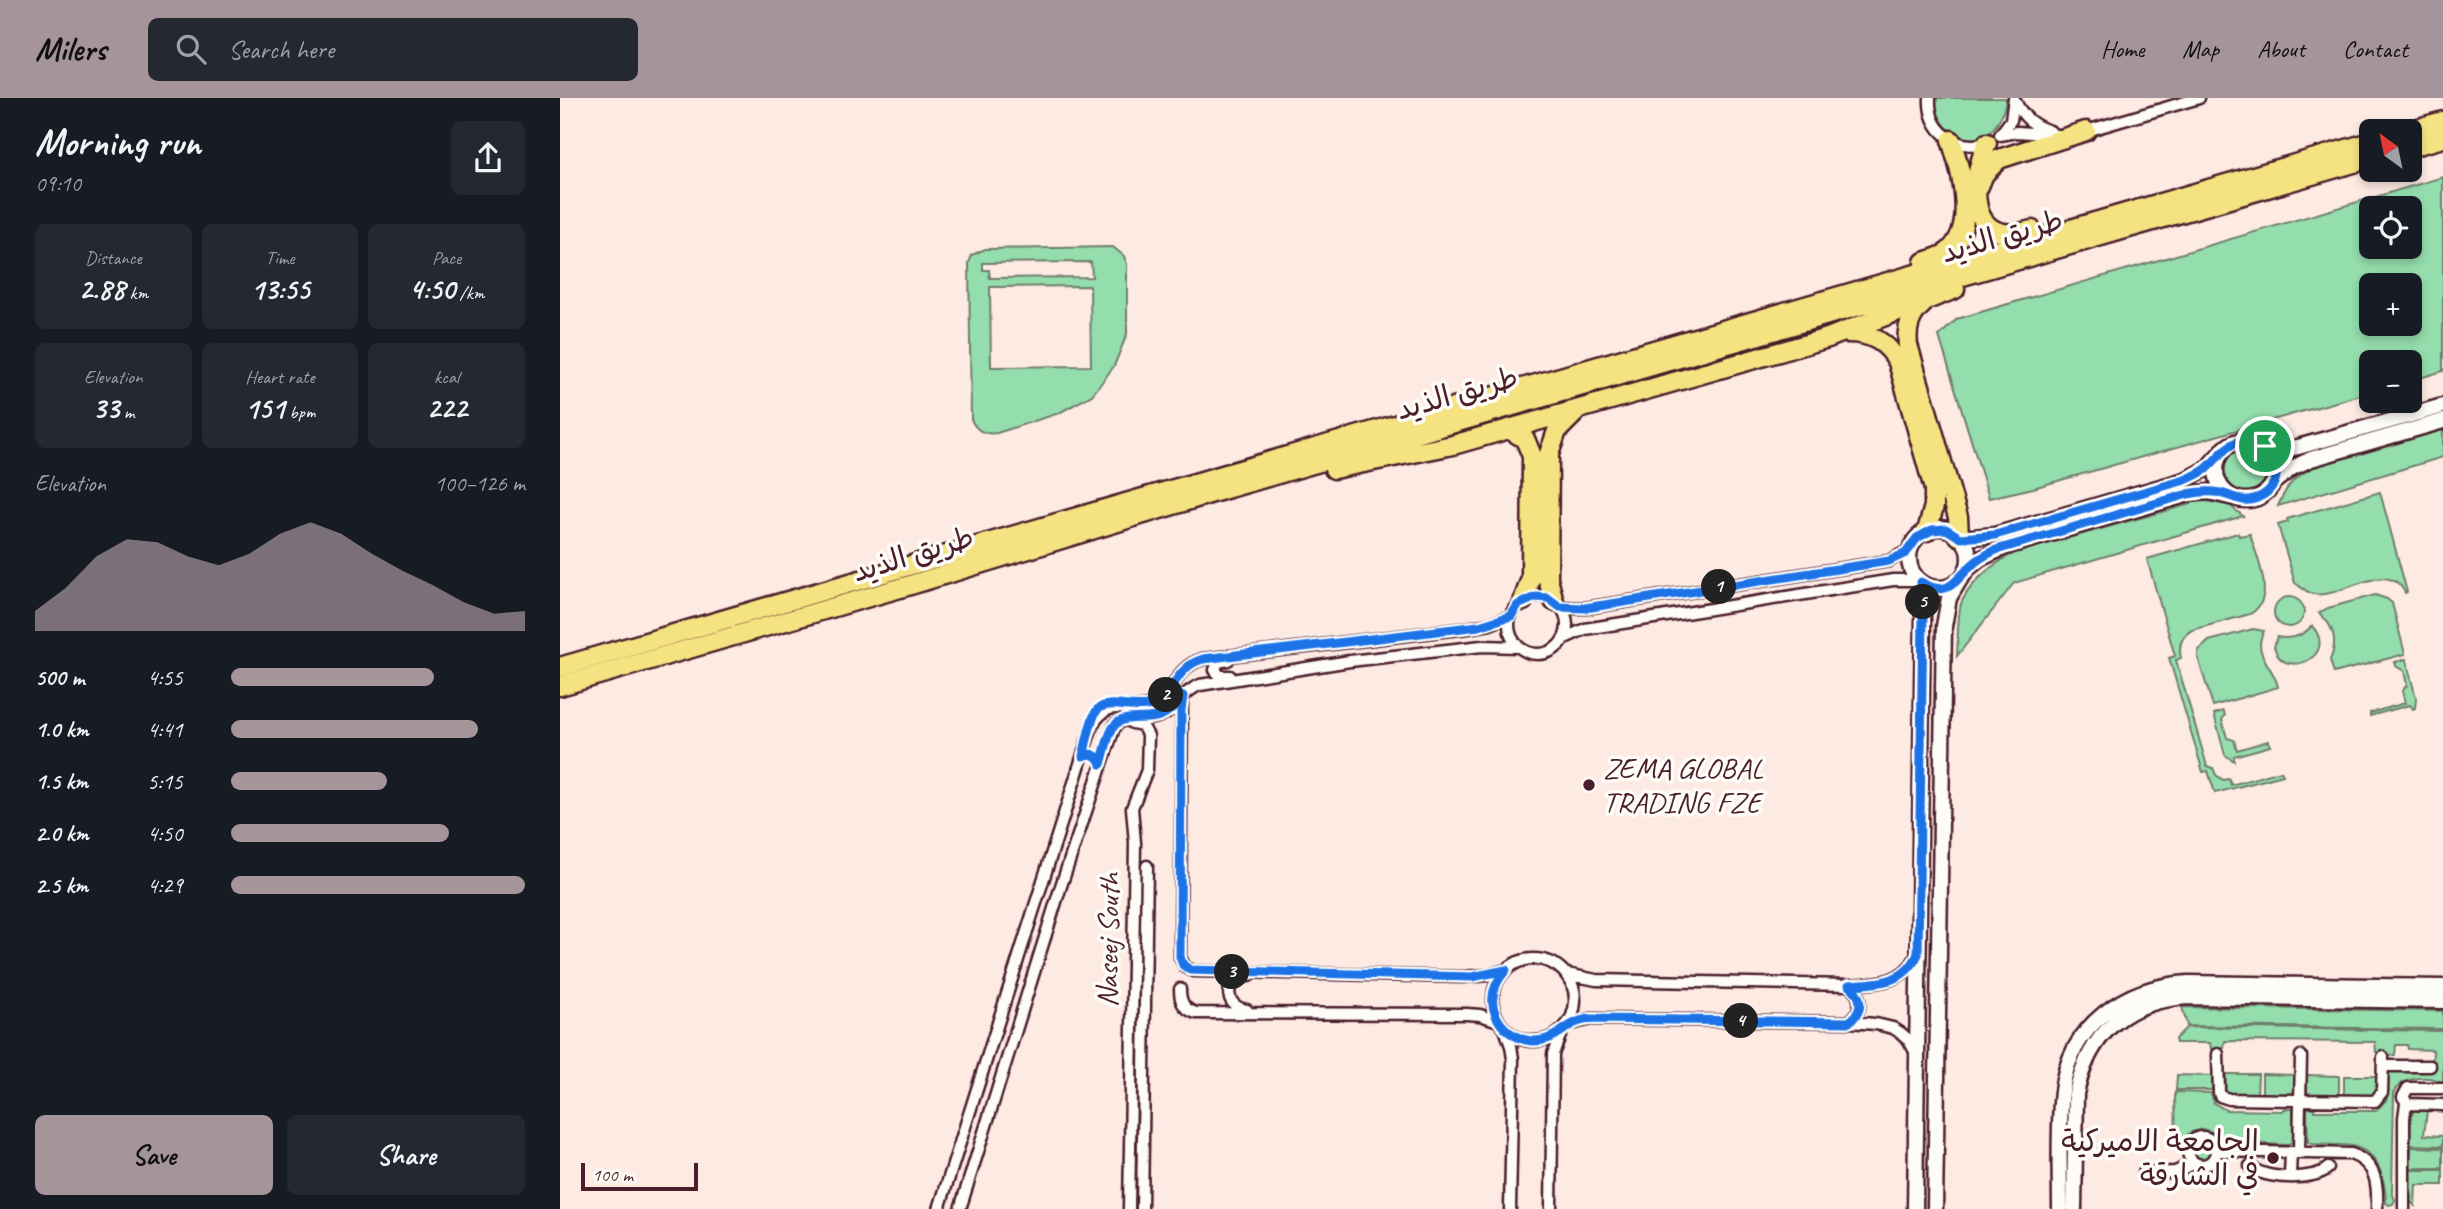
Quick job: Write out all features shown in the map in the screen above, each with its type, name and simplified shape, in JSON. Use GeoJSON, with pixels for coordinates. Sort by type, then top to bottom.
{"type":"FeatureCollection","features":[{"type":"Feature","properties":{"kind":"highway"},"geometry":{"type":"LineString","coordinates":[[2422,127],[2443,121]]}},
{"type":"Feature","properties":{"kind":"highway"},"geometry":{"type":"LineString","coordinates":[[1976,192],[1984,174],[1999,159],[2078,132]]}},
{"type":"Feature","properties":{"kind":"highway"},"geometry":{"type":"LineString","coordinates":[[2422,144],[2443,138]]}},
{"type":"Feature","properties":{"kind":"highway"},"geometry":{"type":"LineString","coordinates":[[1994,139],[1978,168],[1976,192],[1982,218],[1993,229],[2007,234],[2022,233],[2112,208],[2148,207]]}},
{"type":"Feature","properties":{"kind":"highway"},"geometry":{"type":"LineString","coordinates":[[1838,297],[1864,280],[1938,257],[1953,246],[1962,222],[1964,194],[1960,167],[1951,141]]}},
{"type":"Feature","properties":{"kind":"highway","name":"طريق الذيد"},"geometry":{"type":"LineString","coordinates":[[560,667],[2359,145]]}},
{"type":"Feature","properties":{"kind":"highway","name":"طريق الذيد"},"geometry":{"type":"LineString","coordinates":[[560,686],[906,586],[1226,489],[2359,161]]}},
{"type":"Feature","properties":{"kind":"highway"},"geometry":{"type":"LineString","coordinates":[[1828,338],[1988,277],[2008,263]]}},
{"type":"Feature","properties":{"kind":"highway"},"geometry":{"type":"LineString","coordinates":[[1929,299],[1910,320],[1908,345],[1960,522],[1960,537]]}},
{"type":"Feature","properties":{"kind":"highway"},"geometry":{"type":"LineString","coordinates":[[1226,489],[1247,492],[1344,467],[1435,450],[1848,333],[1869,335],[1886,345],[1898,362],[1933,480],[1934,506],[1927,531]]}},
{"type":"Feature","properties":{"kind":"highway"},"geometry":{"type":"LineString","coordinates":[[1557,604],[1548,579],[1549,454],[1557,431],[1580,408]]}},
{"type":"Feature","properties":{"kind":"highway"},"geometry":{"type":"LineString","coordinates":[[1509,429],[1525,439],[1532,456],[1531,578],[1524,601]]}},
{"type":"Feature","properties":{"kind":"street"},"geometry":{"type":"LineString","coordinates":[[1930,98],[1933,120],[1938,128],[1951,141],[1969,146],[2017,132],[2049,135],[2078,132],[2199,98]]}},
{"type":"Feature","properties":{"kind":"street"},"geometry":{"type":"LineString","coordinates":[[1994,139],[2011,120],[2014,99]]}},
{"type":"Feature","properties":{"kind":"street"},"geometry":{"type":"LineString","coordinates":[[2014,99],[2019,110],[2034,124],[2052,132],[2078,132]]}},
{"type":"Feature","properties":{"kind":"street"},"geometry":{"type":"LineString","coordinates":[[1915,1209],[1923,615],[1920,581],[1910,566],[1911,549],[1917,538],[1927,531],[1941,528],[1960,537],[1995,535],[2185,480],[2207,468],[2232,443],[2247,440],[2265,446],[2298,447],[2443,406]]}},
{"type":"Feature","properties":{"kind":"street"},"geometry":{"type":"LineString","coordinates":[[1563,639],[1585,629],[1893,580],[1920,581],[1937,588],[1949,586],[1980,559],[2005,547],[2188,494],[2209,492],[2242,500],[2257,498],[2292,468],[2311,459],[2443,421]]}},
{"type":"Feature","properties":{"kind":"street"},"geometry":{"type":"LineString","coordinates":[[2265,446],[2274,458],[2274,482]]}},
{"type":"Feature","properties":{"kind":"street"},"geometry":{"type":"LineString","coordinates":[[2223,450],[2215,466],[2216,475],[2223,491],[2230,496]]}},
{"type":"Feature","properties":{"kind":"street"},"geometry":{"type":"LineString","coordinates":[[1935,1209],[1944,626],[1949,598],[1963,576],[1969,557],[1960,537]]}},
{"type":"Feature","properties":{"kind":"street"},"geometry":{"type":"LineString","coordinates":[[939,1209],[1092,726],[1104,710],[1149,706],[1159,701],[1185,668],[1198,660],[1468,628],[1511,616],[1524,601],[1542,597],[1557,604],[1585,608],[1889,561],[1911,549]]}},
{"type":"Feature","properties":{"kind":"street"},"geometry":{"type":"LineString","coordinates":[[960,1209],[1101,764],[1113,728],[1118,722],[1126,719],[1152,719],[1163,715],[1183,696],[1200,685],[1350,661],[1482,646],[1519,647],[1533,653],[1545,653],[1556,648],[1563,639],[1567,626],[1557,604]]}},
{"type":"Feature","properties":{"kind":"street"},"geometry":{"type":"LineString","coordinates":[[1511,616],[1510,633],[1519,647]]}},
{"type":"Feature","properties":{"kind":"street"},"geometry":{"type":"LineString","coordinates":[[1248,653],[1220,661],[1215,670],[1222,677],[1250,677]]}},
{"type":"Feature","properties":{"kind":"street"},"geometry":{"type":"LineString","coordinates":[[1183,696],[1180,960],[1185,967],[1193,971],[1472,977],[1506,970],[1518,962],[1535,958],[1552,962],[1567,974],[1574,988],[1576,1004],[1556,1041],[1553,1054],[1551,1209]]}},
{"type":"Feature","properties":{"kind":"street","name":"Naseej South"},"geometry":{"type":"LineString","coordinates":[[1107,746],[1123,725],[1138,723],[1147,731],[1146,775],[1132,808],[1135,843],[1129,1209]]}},
{"type":"Feature","properties":{"kind":"street"},"geometry":{"type":"LineString","coordinates":[[1083,756],[1092,754],[1101,764]]}},
{"type":"Feature","properties":{"kind":"street"},"geometry":{"type":"LineString","coordinates":[[1142,1209],[1147,866]]}},
{"type":"Feature","properties":{"kind":"street"},"geometry":{"type":"LineString","coordinates":[[1567,974],[1596,980],[1849,985],[1883,983],[1898,978],[1910,968],[1918,954]]}},
{"type":"Feature","properties":{"kind":"street"},"geometry":{"type":"LineString","coordinates":[[1506,970],[1494,990],[1493,1006],[1511,1046],[1513,1059],[1510,1209]]}},
{"type":"Feature","properties":{"kind":"street"},"geometry":{"type":"LineString","coordinates":[[1265,1013],[1238,1008],[1230,1000],[1229,992],[1233,981],[1240,977],[1259,976],[1268,972]]}},
{"type":"Feature","properties":{"kind":"street"},"geometry":{"type":"LineString","coordinates":[[2060,1209],[2062,1090],[2067,1068],[2089,1029],[2123,1000],[2154,987],[2188,983],[2443,986]]}},
{"type":"Feature","properties":{"kind":"street"},"geometry":{"type":"LineString","coordinates":[[1849,985],[1859,996],[1860,1006],[1849,1022]]}},
{"type":"Feature","properties":{"kind":"street"},"geometry":{"type":"LineString","coordinates":[[1180,989],[1183,1004],[1193,1012],[1480,1015],[1519,1038],[1537,1041],[1591,1019],[1849,1022],[1885,1025],[1894,1028],[1908,1039],[1917,1055]]}},
{"type":"Feature","properties":{"kind":"street"},"geometry":{"type":"LineString","coordinates":[[2074,1209],[2075,1112],[2080,1076],[2095,1044],[2114,1024],[2136,1008],[2153,1002],[2189,997],[2443,1000]]}},
{"type":"Feature","properties":{"kind":"street"},"geometry":{"type":"LineString","coordinates":[[2218,1054],[2218,1087],[2220,1096],[2224,1099],[2375,1101],[2382,1091],[2383,1062],[2430,1066]]}},
{"type":"Feature","properties":{"kind":"street"},"geometry":{"type":"LineString","coordinates":[[2290,1175],[2300,1100],[2301,1056]]}},
{"type":"Feature","properties":{"kind":"street"},"geometry":{"type":"LineString","coordinates":[[2404,1209],[2406,1102],[2403,1093],[2408,1088],[2443,1088]]}},
{"type":"Feature","properties":{"kind":"street"},"geometry":{"type":"LineString","coordinates":[[2406,1102],[2443,1105]]}},
{"type":"Feature","properties":{"kind":"street"},"geometry":{"type":"LineString","coordinates":[[2144,1173],[2175,1172],[2195,1163],[2207,1164],[2214,1159],[2217,1151],[2210,1138],[2195,1138],[2187,1150],[2189,1158],[2195,1163]]}},
{"type":"Feature","properties":{"kind":"street"},"geometry":{"type":"LineString","coordinates":[[2217,1151],[2351,1154],[2371,1168],[2377,1183],[2377,1209]]}},
{"type":"Feature","properties":{"kind":"street"},"geometry":{"type":"LineString","coordinates":[[2250,1166],[2265,1175],[2316,1175],[2328,1168]]}},
{"type":"Feature","properties":{"kind":"green space"},"geometry":{"type":"Polygon","coordinates":[[[1931,98],[2006,99],[2001,116],[1992,131],[1969,141],[1957,138],[1939,127],[1931,98]]]}},
{"type":"Feature","properties":{"kind":"green space"},"geometry":{"type":"Polygon","coordinates":[[[2443,177],[2443,371],[2422,377],[2422,350],[2359,350],[2359,395],[2033,488],[1989,498],[1939,336],[1957,319],[2359,202],[2359,259],[2422,259],[2422,196],[2378,196],[2443,177]]]}},
{"type":"Feature","properties":{"kind":"green space"},"geometry":{"type":"Polygon","coordinates":[[[1113,247],[1124,256],[1127,264],[1127,334],[1114,366],[1092,395],[1059,413],[997,433],[984,433],[975,427],[971,419],[969,263],[972,255],[985,249],[1113,247]],[[1091,262],[983,263],[983,270],[989,270],[990,278],[1092,277],[1091,262]],[[1090,286],[990,287],[991,367],[1091,366],[1090,286]]]}},
{"type":"Feature","properties":{"kind":"green space"},"geometry":{"type":"Polygon","coordinates":[[[2443,429],[2443,457],[2278,506],[2293,481],[2317,465],[2443,429]]]}},
{"type":"Feature","properties":{"kind":"green space"},"geometry":{"type":"Polygon","coordinates":[[[2247,443],[2257,445],[2265,451],[2271,459],[2271,479],[2265,487],[2257,493],[2247,495],[2237,493],[2229,487],[2223,479],[2221,469],[2223,459],[2229,451],[2237,445],[2247,443]]]}},
{"type":"Feature","properties":{"kind":"green space"},"geometry":{"type":"Polygon","coordinates":[[[2380,492],[2407,592],[2405,593],[2398,583],[2388,579],[2376,579],[2325,594],[2311,593],[2295,583],[2278,525],[2288,522],[2287,519],[2380,492]]]}},
{"type":"Feature","properties":{"kind":"green space"},"geometry":{"type":"Polygon","coordinates":[[[2194,499],[2229,505],[2243,516],[2014,583],[1957,656],[1958,620],[1962,601],[1978,579],[2000,561],[2015,553],[2191,504],[2194,499]]]}},
{"type":"Feature","properties":{"kind":"green space"},"geometry":{"type":"Polygon","coordinates":[[[2238,533],[2239,536],[2250,534],[2263,577],[2263,598],[2250,614],[2188,632],[2181,641],[2181,658],[2176,660],[2207,766],[2213,768],[2216,775],[2223,780],[2229,779],[2231,785],[2281,771],[2283,775],[2215,793],[2208,771],[2203,772],[2169,658],[2175,656],[2147,559],[2238,533]]]}},
{"type":"Feature","properties":{"kind":"green space"},"geometry":{"type":"Polygon","coordinates":[[[2375,595],[2392,603],[2405,654],[2334,673],[2330,660],[2334,647],[2333,635],[2328,623],[2319,613],[2375,595]]]}},
{"type":"Feature","properties":{"kind":"green space"},"geometry":{"type":"Polygon","coordinates":[[[2289,597],[2300,601],[2304,612],[2300,623],[2289,627],[2278,623],[2274,612],[2278,601],[2289,597]]]}},
{"type":"Feature","properties":{"kind":"green space"},"geometry":{"type":"Polygon","coordinates":[[[2312,626],[2320,645],[2310,659],[2294,664],[2278,656],[2274,647],[2277,637],[2296,637],[2312,626]]]}},
{"type":"Feature","properties":{"kind":"green space"},"geometry":{"type":"Polygon","coordinates":[[[2253,629],[2264,631],[2260,646],[2278,687],[2213,706],[2198,651],[2209,641],[2253,629]]]}},
{"type":"Feature","properties":{"kind":"green space"},"geometry":{"type":"Polygon","coordinates":[[[2406,659],[2416,698],[2415,708],[2410,705],[2370,716],[2370,713],[2405,703],[2402,691],[2407,685],[2404,671],[2396,666],[2395,662],[2406,659]]]}},
{"type":"Feature","properties":{"kind":"green space"},"geometry":{"type":"Polygon","coordinates":[[[2223,711],[2225,715],[2222,720],[2227,738],[2234,740],[2237,750],[2268,741],[2270,746],[2234,756],[2234,761],[2225,755],[2214,714],[2223,711]]]}},
{"type":"Feature","properties":{"kind":"green space"},"geometry":{"type":"Polygon","coordinates":[[[2182,1007],[2443,1011],[2443,1029],[2187,1026],[2182,1007]]]}},
{"type":"Feature","properties":{"kind":"green space"},"geometry":{"type":"Polygon","coordinates":[[[2187,1027],[2443,1031],[2443,1084],[2431,1079],[2417,1078],[2403,1083],[2394,1093],[2393,1204],[2386,1203],[2381,1171],[2370,1155],[2353,1146],[2308,1143],[2307,1108],[2315,1108],[2315,1111],[2376,1111],[2387,1099],[2387,1071],[2432,1071],[2433,1050],[2408,1049],[2407,1045],[2396,1045],[2395,1055],[2388,1055],[2376,1052],[2375,1042],[2225,1041],[2224,1048],[2211,1049],[2210,1043],[2176,1043],[2175,1039],[2187,1027]]]}},
{"type":"Feature","properties":{"kind":"green space"},"geometry":{"type":"Polygon","coordinates":[[[2226,1074],[2258,1074],[2257,1094],[2225,1093],[2226,1074]]]}},
{"type":"Feature","properties":{"kind":"green space"},"geometry":{"type":"Polygon","coordinates":[[[2262,1074],[2295,1075],[2295,1094],[2262,1094],[2262,1074]]]}},
{"type":"Feature","properties":{"kind":"green space"},"geometry":{"type":"Polygon","coordinates":[[[2177,1075],[2212,1076],[2212,1090],[2176,1090],[2177,1075]]]}},
{"type":"Feature","properties":{"kind":"green space"},"geometry":{"type":"Polygon","coordinates":[[[2307,1075],[2339,1076],[2339,1095],[2307,1095],[2307,1075]]]}},
{"type":"Feature","properties":{"kind":"green space"},"geometry":{"type":"Polygon","coordinates":[[[2344,1076],[2377,1076],[2376,1096],[2344,1095],[2344,1076]]]}},
{"type":"Feature","properties":{"kind":"green space"},"geometry":{"type":"Polygon","coordinates":[[[2175,1092],[2211,1093],[2214,1103],[2226,1110],[2293,1109],[2293,1141],[2287,1145],[2225,1142],[2215,1133],[2202,1129],[2189,1133],[2182,1141],[2182,1148],[2176,1148],[2175,1092]]]}},
{"type":"Feature","properties":{"kind":"green space"},"geometry":{"type":"Polygon","coordinates":[[[2414,1111],[2427,1111],[2424,1135],[2443,1136],[2443,1146],[2410,1145],[2411,1115],[2414,1111]]]}},
{"type":"Feature","properties":{"kind":"green space"},"geometry":{"type":"Polygon","coordinates":[[[2202,1139],[2210,1142],[2213,1150],[2210,1158],[2202,1161],[2194,1158],[2191,1150],[2194,1142],[2202,1139]]]}},
{"type":"Feature","properties":{"kind":"green space"},"geometry":{"type":"Polygon","coordinates":[[[2411,1147],[2443,1148],[2443,1168],[2410,1168],[2411,1147]]]}},
{"type":"Feature","properties":{"kind":"green space"},"geometry":{"type":"Polygon","coordinates":[[[2410,1170],[2443,1170],[2443,1185],[2416,1185],[2415,1206],[2409,1200],[2410,1170]]]}},
{"type":"Feature","properties":{"kind":"place","name":"ZEMA GLOBAL TRADING FZE"},"geometry":{"type":"Point","coordinates":[1589,785]}},
{"type":"Feature","properties":{"kind":"place","name":"الجامعة الاميركية في الشارقة"},"geometry":{"type":"Point","coordinates":[2273,1158]}},
{"type":"Feature","properties":{"kind":"route"},"geometry":{"type":"LineString","coordinates":[[2247,440],[2265,446],[2274,458],[2276,474],[2272,486],[2257,498],[2242,500],[2209,492],[2188,494],[1996,550],[1973,564],[1959,581],[1943,588],[1921,582],[1923,615],[1918,954],[1910,968],[1898,978],[1883,983],[1849,985],[1859,996],[1860,1006],[1849,1022],[1591,1019],[1567,1025],[1546,1039],[1528,1041],[1511,1034],[1501,1025],[1495,1014],[1494,990],[1506,970],[1472,977],[1187,969],[1180,960],[1183,696],[1163,715],[1152,719],[1126,719],[1118,722],[1113,728],[1101,764],[1092,754],[1083,756],[1092,719],[1101,707],[1143,707],[1154,704],[1167,693],[1185,668],[1203,659],[1479,626],[1511,616],[1518,605],[1536,597],[1548,598],[1560,607],[1585,608],[1889,561],[1906,553],[1917,538],[1927,531],[1946,529],[1961,538],[1995,535],[2185,480],[2207,468],[2227,446],[2238,441],[2247,440]]}}]}
